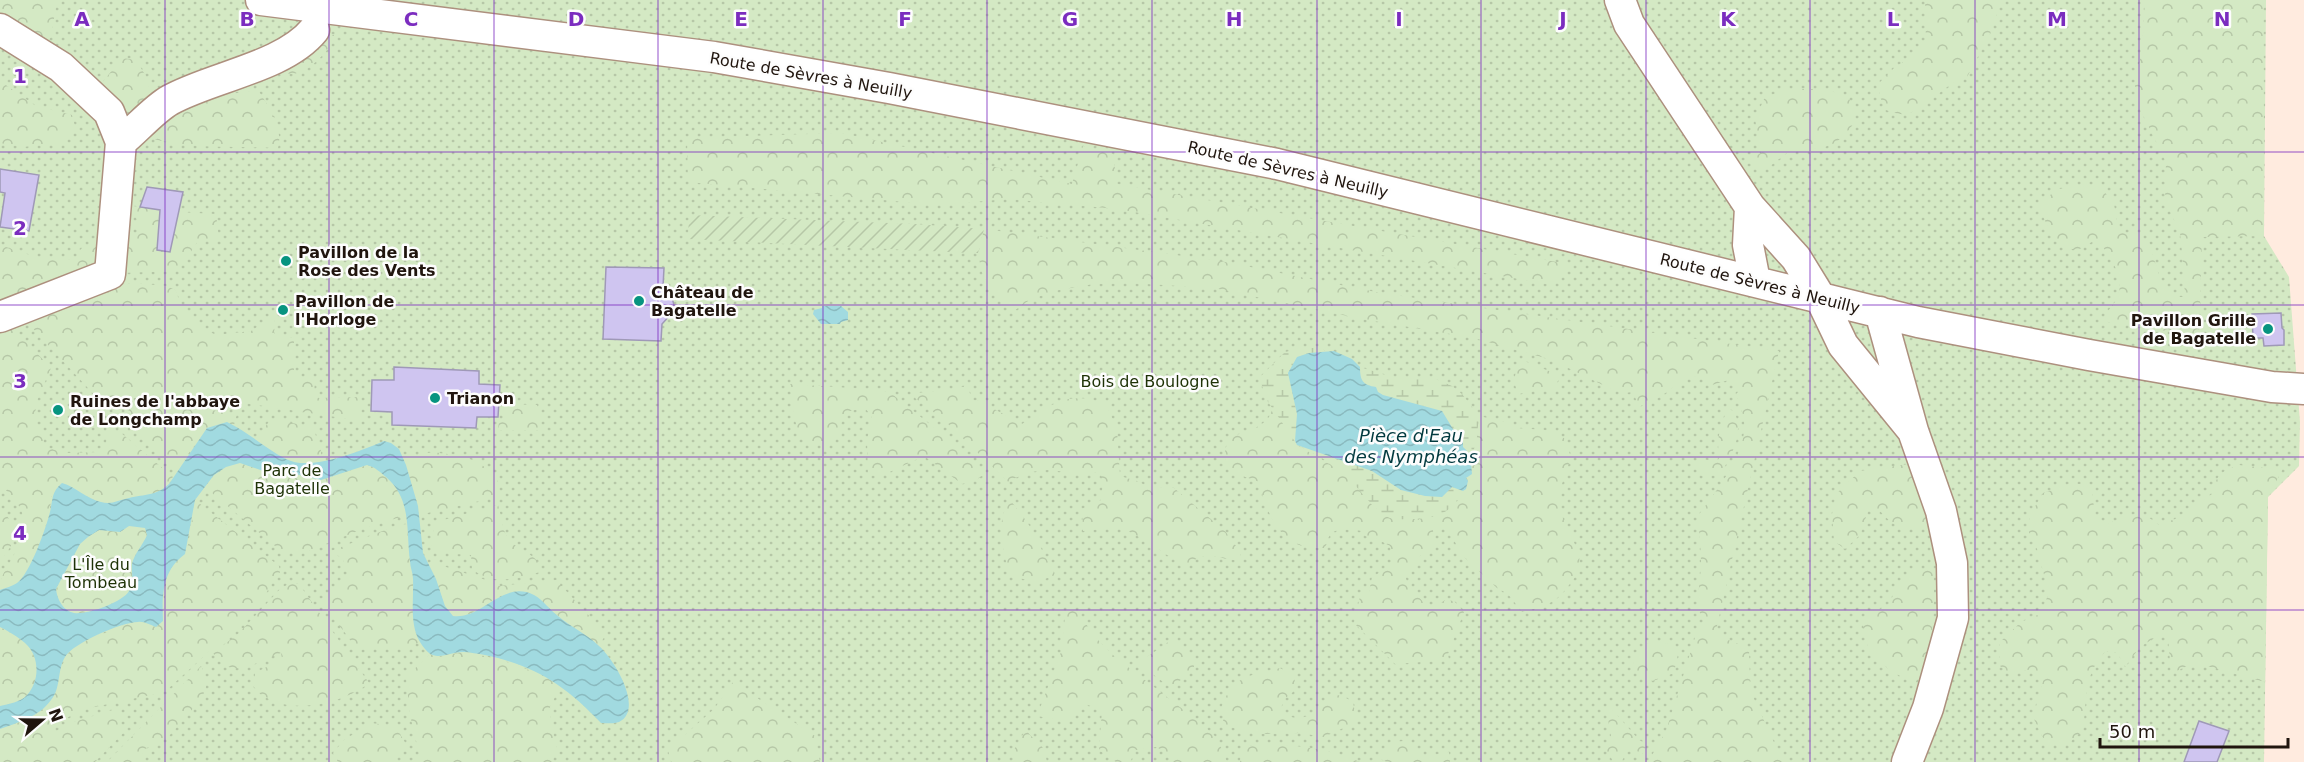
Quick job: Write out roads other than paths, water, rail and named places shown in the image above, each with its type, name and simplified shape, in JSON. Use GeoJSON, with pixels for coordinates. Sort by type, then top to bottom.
{"type":"FeatureCollection","features":[{"type":"Feature","properties":{"kind":"street","name":"Route de Sèvres à Neuilly"},"geometry":{"type":"LineString","coordinates":[[261,0],[714,57],[888,88],[1277,164],[1880,312],[2100,357],[2272,387],[2304,390]]}},
{"type":"Feature","properties":{"kind":"street"},"geometry":{"type":"LineString","coordinates":[[1620,0],[1629,24],[1750,207],[1796,258],[1820,297],[1843,345],[1913,431]]}},
{"type":"Feature","properties":{"kind":"street"},"geometry":{"type":"LineString","coordinates":[[0,29],[61,68],[109,112],[122,142],[110,274],[0,317]]}},
{"type":"Feature","properties":{"kind":"street"},"geometry":{"type":"LineString","coordinates":[[122,142],[169,100],[270,60],[307,40],[314,30]]}},
{"type":"Feature","properties":{"kind":"street"},"geometry":{"type":"LineString","coordinates":[[1750,207],[1748,245],[1755,281]]}},
{"type":"Feature","properties":{"kind":"street"},"geometry":{"type":"LineString","coordinates":[[1880,312],[1913,431],[1941,510],[1952,563],[1953,618],[1928,708],[1907,762]]}},
{"type":"Feature","properties":{"kind":"water"},"geometry":{"type":"Polygon","coordinates":[[[822,306],[841,306],[848,312],[848,320],[840,324],[821,324],[813,314],[814,310],[822,306]]]}},
{"type":"Feature","properties":{"kind":"water","name":"Pièce d'Eau des Nymphéas"},"geometry":{"type":"Polygon","coordinates":[[[1334,351],[1352,359],[1360,367],[1363,382],[1376,387],[1383,395],[1442,411],[1453,429],[1463,437],[1463,447],[1470,456],[1472,474],[1466,478],[1468,481],[1466,489],[1463,491],[1452,487],[1442,497],[1425,496],[1401,490],[1372,471],[1297,445],[1295,441],[1297,414],[1288,373],[1297,357],[1309,353],[1334,351]]]}},
{"type":"Feature","properties":{"kind":"water"},"geometry":{"type":"Polygon","coordinates":[[[227,422],[278,455],[296,462],[308,463],[349,455],[384,441],[391,443],[399,449],[406,465],[418,506],[423,553],[436,579],[445,606],[453,616],[464,616],[474,612],[512,592],[523,591],[534,595],[555,614],[594,642],[612,661],[628,695],[629,706],[626,715],[617,723],[601,723],[562,688],[520,665],[468,652],[434,656],[425,649],[414,627],[413,577],[404,505],[394,486],[375,468],[367,465],[321,480],[291,473],[269,473],[240,463],[226,467],[214,475],[195,500],[185,554],[172,568],[165,584],[163,621],[156,627],[140,622],[121,626],[98,634],[70,651],[63,662],[54,696],[46,706],[28,718],[0,729],[0,706],[18,701],[27,695],[36,676],[36,661],[25,643],[0,627],[0,590],[17,583],[27,570],[41,539],[56,490],[62,483],[105,503],[155,493],[169,484],[207,428],[227,422]],[[129,526],[120,532],[99,530],[80,544],[56,589],[64,607],[74,613],[87,612],[104,607],[125,595],[132,584],[133,560],[147,535],[145,528],[129,526]]]}},
{"type":"Feature","properties":{"kind":"place","name":"Pavillon de la Rose des Vents"},"geometry":{"type":"Point","coordinates":[286,261]}},
{"type":"Feature","properties":{"kind":"place","name":"Château de Bagatelle"},"geometry":{"type":"Point","coordinates":[639,301]}},
{"type":"Feature","properties":{"kind":"place","name":"Pavillon de l'Horloge"},"geometry":{"type":"Point","coordinates":[283,310]}},
{"type":"Feature","properties":{"kind":"place","name":"Pavillon Grille de Bagatelle"},"geometry":{"type":"Point","coordinates":[2268,329]}},
{"type":"Feature","properties":{"kind":"place","name":"Trianon"},"geometry":{"type":"Point","coordinates":[435,398]}},
{"type":"Feature","properties":{"kind":"place","name":"Ruines de l'abbaye de Longchamp"},"geometry":{"type":"Point","coordinates":[58,410]}},
{"type":"Feature","properties":{"kind":"park label","name":"Bois de Boulogne"},"geometry":{"type":"Point","coordinates":[1150,381]}},
{"type":"Feature","properties":{"kind":"park label","name":"Parc de Bagatelle"},"geometry":{"type":"Point","coordinates":[292,479]}},
{"type":"Feature","properties":{"kind":"park label","name":"L'Île du Tombeau"},"geometry":{"type":"Point","coordinates":[101,573]}}]}
